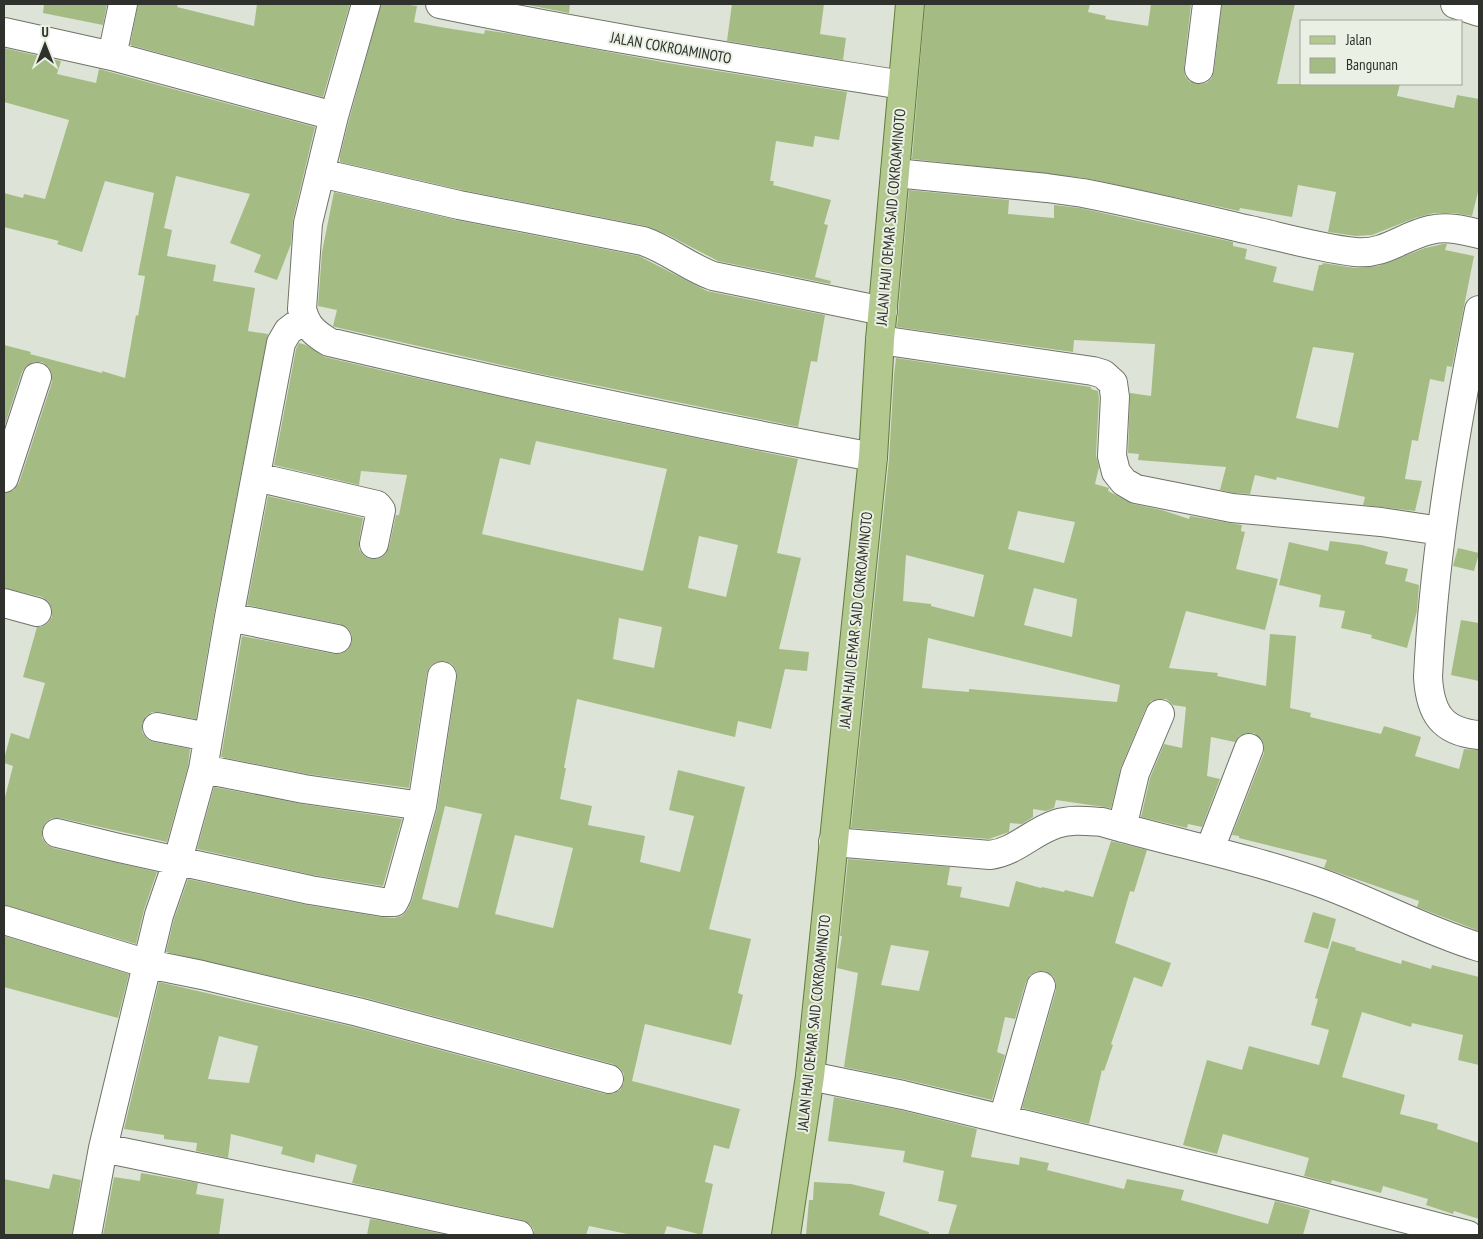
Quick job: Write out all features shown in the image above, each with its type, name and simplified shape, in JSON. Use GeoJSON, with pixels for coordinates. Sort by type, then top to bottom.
{"type":"FeatureCollection","features":[{"type":"Feature","properties":{"kind":"main road","name":"JALAN HAJI OEMAR SAID COKROAMINOTO"},"geometry":{"type":"LineString","coordinates":[[786,1235],[810,1076],[873,457],[880,340],[910,4]]}},
{"type":"Feature","properties":{"kind":"street"},"geometry":{"type":"LineString","coordinates":[[112,56],[123,4]]}},
{"type":"Feature","properties":{"kind":"street"},"geometry":{"type":"LineString","coordinates":[[366,4],[334,116],[308,223],[302,309],[308,327],[318,336],[329,342],[575,398],[873,457]]}},
{"type":"Feature","properties":{"kind":"street","name":"JALAN COKROAMINOTO"},"geometry":{"type":"LineString","coordinates":[[440,4],[545,26],[664,47],[902,85]]}},
{"type":"Feature","properties":{"kind":"street"},"geometry":{"type":"LineString","coordinates":[[1199,69],[1206,4]]}},
{"type":"Feature","properties":{"kind":"street"},"geometry":{"type":"LineString","coordinates":[[1455,4],[1479,12]]}},
{"type":"Feature","properties":{"kind":"street"},"geometry":{"type":"LineString","coordinates":[[4,32],[112,56],[334,116]]}},
{"type":"Feature","properties":{"kind":"street"},"geometry":{"type":"LineString","coordinates":[[320,173],[459,205],[643,241],[660,248],[703,273],[713,276],[883,311]]}},
{"type":"Feature","properties":{"kind":"street"},"geometry":{"type":"LineString","coordinates":[[895,173],[1083,193],[1313,245],[1354,252],[1382,250],[1430,230],[1445,228],[1461,229],[1479,234]]}},
{"type":"Feature","properties":{"kind":"street"},"geometry":{"type":"LineString","coordinates":[[1479,310],[1464,385],[1441,531],[1429,660],[1429,696],[1437,714],[1449,728],[1464,734],[1479,735]]}},
{"type":"Feature","properties":{"kind":"street"},"geometry":{"type":"LineString","coordinates":[[87,1235],[103,1148],[159,916],[178,860],[203,769],[229,617],[281,343],[288,331],[304,319]]}},
{"type":"Feature","properties":{"kind":"street"},"geometry":{"type":"LineString","coordinates":[[880,340],[1104,374],[1113,383],[1115,397],[1112,456],[1116,472],[1124,482],[1136,489],[1232,508],[1381,522],[1441,531]]}},
{"type":"Feature","properties":{"kind":"street"},"geometry":{"type":"LineString","coordinates":[[4,478],[37,378]]}},
{"type":"Feature","properties":{"kind":"street"},"geometry":{"type":"LineString","coordinates":[[256,477],[380,507],[374,544]]}},
{"type":"Feature","properties":{"kind":"street"},"geometry":{"type":"LineString","coordinates":[[4,603],[37,612]]}},
{"type":"Feature","properties":{"kind":"street"},"geometry":{"type":"LineString","coordinates":[[229,617],[337,639]]}},
{"type":"Feature","properties":{"kind":"street"},"geometry":{"type":"LineString","coordinates":[[57,833],[310,890],[383,902],[394,902],[422,806],[442,676]]}},
{"type":"Feature","properties":{"kind":"street"},"geometry":{"type":"LineString","coordinates":[[1122,828],[1135,773],[1160,714]]}},
{"type":"Feature","properties":{"kind":"street"},"geometry":{"type":"LineString","coordinates":[[158,726],[208,737]]}},
{"type":"Feature","properties":{"kind":"street"},"geometry":{"type":"LineString","coordinates":[[1210,849],[1248,748]]}},
{"type":"Feature","properties":{"kind":"street"},"geometry":{"type":"LineString","coordinates":[[203,769],[304,789],[422,806]]}},
{"type":"Feature","properties":{"kind":"street"},"geometry":{"type":"LineString","coordinates":[[833,842],[990,855],[1007,851],[1043,829],[1057,823],[1084,820],[1102,822],[1210,849],[1318,882],[1428,929],[1479,947]]}},
{"type":"Feature","properties":{"kind":"street"},"geometry":{"type":"LineString","coordinates":[[4,920],[148,964],[358,1012],[609,1079]]}},
{"type":"Feature","properties":{"kind":"street"},"geometry":{"type":"LineString","coordinates":[[1003,1119],[1041,986]]}},
{"type":"Feature","properties":{"kind":"street"},"geometry":{"type":"LineString","coordinates":[[810,1076],[903,1095],[1003,1119],[1296,1190],[1468,1235]]}},
{"type":"Feature","properties":{"kind":"street"},"geometry":{"type":"LineString","coordinates":[[103,1148],[519,1235]]}},
{"type":"Feature","properties":{"kind":"building"},"geometry":{"type":"Polygon","coordinates":[[[44,4],[107,4],[103,25],[43,13],[44,4]]]}},
{"type":"Feature","properties":{"kind":"building"},"geometry":{"type":"Polygon","coordinates":[[[138,4],[178,4],[177,7],[254,26],[257,4],[350,4],[323,97],[130,45],[138,4]]]}},
{"type":"Feature","properties":{"kind":"building"},"geometry":{"type":"Polygon","coordinates":[[[381,4],[417,6],[414,22],[440,27],[484,34],[485,30],[511,34],[668,63],[847,92],[839,140],[815,136],[813,147],[776,141],[770,181],[774,181],[773,185],[831,200],[824,224],[828,225],[815,277],[831,281],[830,284],[718,261],[668,235],[646,226],[462,190],[340,162],[349,120],[381,4]]]}},
{"type":"Feature","properties":{"kind":"building"},"geometry":{"type":"Polygon","coordinates":[[[523,4],[570,4],[569,13],[523,4]]]}},
{"type":"Feature","properties":{"kind":"building"},"geometry":{"type":"Polygon","coordinates":[[[732,4],[824,4],[820,34],[846,38],[843,60],[727,41],[732,4]]]}},
{"type":"Feature","properties":{"kind":"building"},"geometry":{"type":"Polygon","coordinates":[[[925,4],[1090,4],[1088,12],[1106,16],[1105,19],[1148,26],[1151,4],[1191,4],[1184,68],[1185,76],[1189,81],[1198,84],[1206,83],[1211,79],[1214,71],[1222,4],[1295,4],[1277,84],[1400,85],[1397,96],[1454,108],[1457,95],[1479,99],[1479,188],[1472,216],[1454,213],[1434,213],[1415,218],[1372,235],[1356,236],[1328,232],[1336,192],[1298,185],[1292,217],[1240,208],[1239,211],[1085,178],[912,159],[925,4]]]}},
{"type":"Feature","properties":{"kind":"building"},"geometry":{"type":"Polygon","coordinates":[[[4,48],[61,61],[57,74],[96,83],[99,69],[315,127],[293,219],[291,244],[277,280],[254,272],[261,255],[230,243],[250,194],[176,176],[164,228],[172,230],[167,256],[216,265],[213,281],[255,288],[248,331],[268,334],[214,614],[196,719],[152,712],[146,716],[142,724],[142,732],[147,739],[190,749],[188,766],[167,842],[60,818],[52,818],[46,822],[42,830],[42,838],[46,844],[53,848],[157,872],[144,910],[136,944],[4,905],[4,801],[13,766],[4,763],[4,759],[11,733],[29,739],[45,683],[23,677],[37,627],[48,623],[52,617],[52,609],[48,601],[42,597],[4,588],[4,493],[14,490],[19,483],[52,382],[52,374],[49,367],[42,362],[34,362],[26,366],[22,372],[4,428],[4,345],[31,352],[30,354],[125,378],[145,276],[138,275],[154,193],[105,181],[82,252],[57,244],[59,241],[4,227],[4,193],[23,198],[24,194],[45,199],[69,120],[4,102],[4,48]]]}},
{"type":"Feature","properties":{"kind":"building"},"geometry":{"type":"Polygon","coordinates":[[[909,190],[1009,200],[1008,214],[1054,218],[1054,205],[1080,208],[1233,242],[1233,246],[1247,249],[1245,259],[1277,267],[1273,282],[1313,291],[1319,265],[1323,263],[1355,268],[1378,266],[1425,248],[1443,244],[1447,244],[1445,250],[1474,256],[1452,367],[1447,366],[1444,382],[1430,379],[1418,441],[1412,440],[1405,479],[1422,481],[1415,511],[1363,505],[1365,497],[1277,477],[1276,480],[1255,475],[1250,494],[1234,493],[1220,490],[1226,467],[1138,460],[1139,454],[1128,453],[1130,393],[1151,396],[1155,344],[1074,340],[1073,352],[897,327],[909,190]],[[1313,347],[1296,418],[1338,428],[1354,353],[1313,347]]]}},
{"type":"Feature","properties":{"kind":"building"},"geometry":{"type":"Polygon","coordinates":[[[334,192],[456,220],[639,256],[707,291],[825,315],[817,362],[811,361],[798,427],[536,373],[333,326],[337,310],[318,306],[322,252],[334,192]]]}},
{"type":"Feature","properties":{"kind":"building"},"geometry":{"type":"Polygon","coordinates":[[[299,343],[306,345],[325,357],[393,373],[597,418],[798,459],[777,553],[801,558],[779,649],[809,652],[807,671],[785,669],[771,729],[738,721],[735,737],[577,699],[560,799],[592,806],[588,825],[645,836],[640,862],[680,872],[694,816],[669,810],[678,770],[745,787],[709,929],[751,939],[738,993],[743,995],[731,1045],[645,1024],[632,1081],[740,1109],[729,1149],[714,1145],[705,1182],[713,1184],[702,1235],[667,1226],[664,1235],[632,1235],[589,1226],[586,1235],[534,1235],[534,1230],[530,1224],[522,1220],[352,1183],[357,1165],[316,1154],[314,1163],[281,1154],[283,1147],[231,1134],[228,1158],[196,1151],[197,1143],[164,1139],[164,1135],[124,1129],[159,982],[354,1027],[605,1094],[613,1094],[620,1090],[624,1083],[624,1074],[620,1068],[613,1064],[362,997],[166,952],[174,919],[188,879],[307,905],[381,917],[394,918],[402,916],[412,900],[437,810],[457,678],[456,670],[452,664],[445,661],[436,662],[430,666],[427,673],[409,788],[307,774],[221,757],[242,636],[334,654],[341,654],[348,650],[352,642],[352,635],[348,628],[340,624],[247,605],[268,496],[363,518],[359,549],[364,556],[378,559],[385,555],[389,547],[396,515],[399,515],[407,475],[361,471],[359,485],[274,465],[296,349],[299,343]],[[536,441],[530,465],[500,458],[482,534],[643,571],[667,469],[536,441]],[[699,536],[688,588],[726,597],[738,545],[699,536]],[[619,618],[613,659],[654,668],[662,627],[619,618]],[[445,806],[422,899],[458,908],[482,814],[445,806]],[[515,835],[495,914],[553,928],[573,848],[515,835]],[[219,1036],[208,1079],[249,1083],[258,1046],[219,1036]]]}},
{"type":"Feature","properties":{"kind":"building"},"geometry":{"type":"Polygon","coordinates":[[[896,358],[1091,387],[1091,389],[1098,391],[1099,398],[1096,455],[1099,467],[1095,484],[1109,488],[1108,491],[1133,504],[1162,510],[1189,519],[1190,516],[1242,525],[1241,531],[1245,532],[1236,569],[1278,579],[1265,630],[1186,611],[1169,668],[1218,673],[1217,676],[1266,686],[1270,634],[1296,636],[1290,708],[1311,713],[1310,717],[1381,734],[1384,726],[1421,737],[1415,756],[1459,769],[1464,749],[1479,750],[1479,931],[1417,907],[1419,901],[1324,868],[1327,860],[1232,835],[1264,753],[1264,745],[1261,739],[1254,733],[1246,733],[1239,736],[1235,742],[1211,737],[1207,776],[1220,779],[1202,827],[1188,824],[1187,828],[1141,817],[1150,778],[1164,744],[1182,748],[1186,707],[1173,705],[1166,699],[1151,701],[1146,708],[1121,767],[1111,808],[1056,800],[1054,808],[1046,811],[1033,809],[1033,817],[1022,824],[1010,823],[1009,832],[989,839],[851,828],[889,459],[896,358]],[[1018,511],[1008,549],[1064,563],[1075,522],[1018,511]],[[906,555],[903,601],[931,604],[931,606],[974,617],[984,575],[906,555]],[[1034,588],[1024,625],[1072,637],[1077,599],[1034,588]],[[928,638],[922,688],[969,692],[969,689],[1117,702],[1120,685],[928,638]]]}},
{"type":"Feature","properties":{"kind":"building"},"geometry":{"type":"Polygon","coordinates":[[[1330,541],[1362,545],[1388,552],[1385,564],[1408,569],[1405,581],[1419,585],[1417,611],[1407,648],[1371,638],[1372,635],[1341,628],[1345,611],[1319,607],[1321,595],[1279,585],[1289,542],[1328,551],[1330,541]]]}},
{"type":"Feature","properties":{"kind":"building"},"geometry":{"type":"Polygon","coordinates":[[[1458,548],[1479,553],[1474,571],[1453,566],[1458,548]]]}},
{"type":"Feature","properties":{"kind":"building"},"geometry":{"type":"Polygon","coordinates":[[[1461,620],[1479,623],[1479,681],[1451,675],[1461,620]]]}},
{"type":"Feature","properties":{"kind":"building"},"geometry":{"type":"Polygon","coordinates":[[[214,787],[302,804],[402,819],[383,886],[313,875],[197,849],[214,787]]]}},
{"type":"Feature","properties":{"kind":"building"},"geometry":{"type":"Polygon","coordinates":[[[1111,841],[1147,850],[1134,892],[1130,891],[1115,943],[1171,963],[1162,987],[1134,977],[1111,1044],[1113,1045],[1104,1071],[1102,1070],[1089,1124],[1022,1108],[1056,990],[1053,976],[1045,971],[1037,971],[1030,975],[1026,982],[1015,1019],[1005,1017],[997,1052],[1005,1055],[992,1100],[844,1067],[858,973],[837,968],[842,936],[840,936],[848,859],[950,867],[947,885],[962,887],[960,897],[1009,907],[1016,881],[1041,888],[1064,892],[1065,890],[1093,897],[1111,841]],[[891,945],[881,985],[919,991],[929,951],[891,945]]]}},
{"type":"Feature","properties":{"kind":"building"},"geometry":{"type":"Polygon","coordinates":[[[1313,912],[1336,919],[1328,949],[1304,942],[1313,912]]]}},
{"type":"Feature","properties":{"kind":"building"},"geometry":{"type":"Polygon","coordinates":[[[4,936],[129,974],[118,1018],[4,987],[4,936]]]}},
{"type":"Feature","properties":{"kind":"building"},"geometry":{"type":"Polygon","coordinates":[[[1332,941],[1401,964],[1402,960],[1431,969],[1432,965],[1479,977],[1479,1065],[1458,1060],[1463,1035],[1412,1023],[1411,1027],[1362,1012],[1342,1077],[1405,1095],[1400,1114],[1438,1124],[1437,1129],[1479,1143],[1479,1219],[1454,1211],[1453,1214],[1426,1205],[1428,1199],[1383,1186],[1381,1193],[1332,1180],[1331,1183],[1304,1176],[1309,1158],[1223,1134],[1217,1154],[1183,1145],[1207,1060],[1242,1070],[1249,1046],[1319,1065],[1329,1030],[1311,1025],[1318,999],[1315,998],[1332,941]]]}},
{"type":"Feature","properties":{"kind":"building"},"geometry":{"type":"Polygon","coordinates":[[[834,1097],[900,1110],[977,1129],[971,1157],[1019,1165],[1020,1157],[1049,1163],[1047,1170],[1124,1189],[1127,1179],[1184,1190],[1181,1200],[1268,1224],[1275,1201],[1310,1210],[1303,1235],[948,1235],[957,1205],[938,1201],[944,1171],[903,1162],[905,1151],[828,1141],[834,1097]]]}},
{"type":"Feature","properties":{"kind":"building"},"geometry":{"type":"Polygon","coordinates":[[[141,1173],[198,1183],[196,1194],[224,1199],[219,1235],[103,1235],[114,1177],[140,1181],[141,1173]]]}},
{"type":"Feature","properties":{"kind":"building"},"geometry":{"type":"Polygon","coordinates":[[[53,1174],[81,1180],[72,1235],[4,1235],[4,1179],[49,1189],[53,1174]]]}},
{"type":"Feature","properties":{"kind":"building"},"geometry":{"type":"Polygon","coordinates":[[[814,1182],[851,1184],[885,1192],[879,1215],[929,1232],[929,1235],[806,1235],[809,1200],[813,1200],[814,1182]]]}},
{"type":"Feature","properties":{"kind":"building"},"geometry":{"type":"Polygon","coordinates":[[[370,1219],[378,1220],[447,1235],[367,1235],[370,1219]]]}}]}
